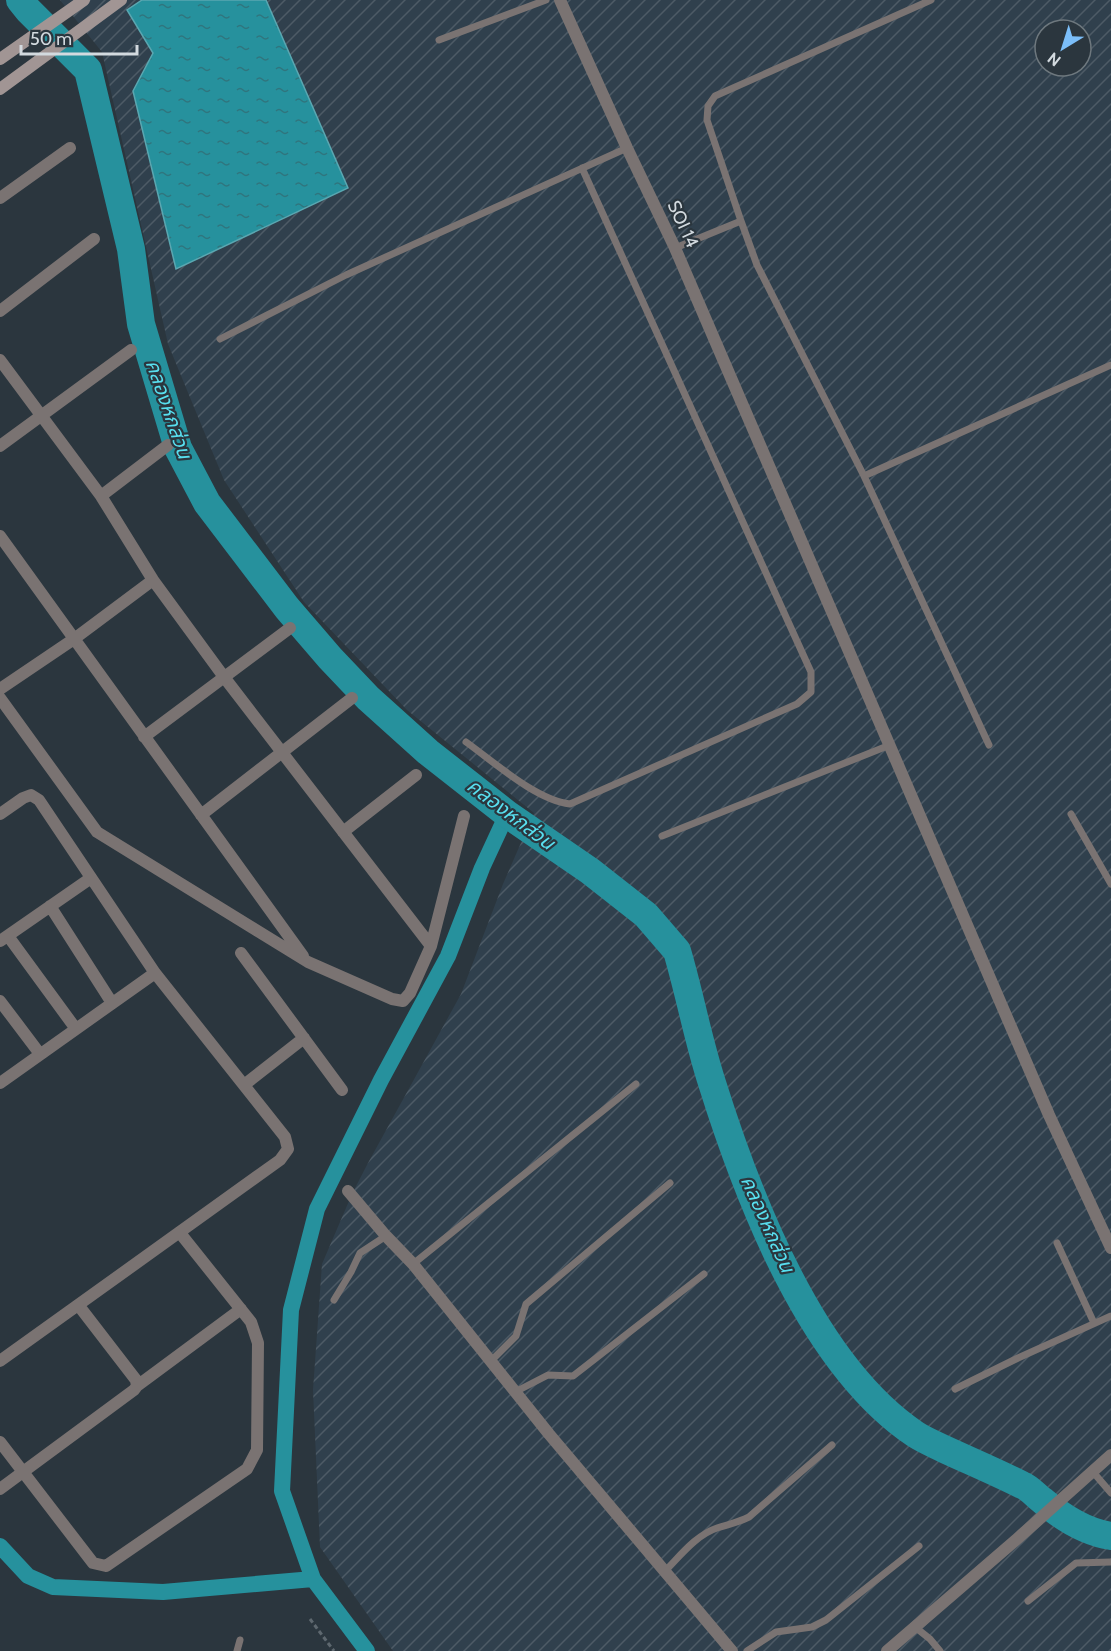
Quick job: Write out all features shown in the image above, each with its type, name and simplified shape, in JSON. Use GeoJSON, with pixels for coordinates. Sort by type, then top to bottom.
{"type":"FeatureCollection","features":[{"type":"Feature","properties":{"kind":"main road"},"geometry":{"type":"LineString","coordinates":[[0,89],[121,0]]}},
{"type":"Feature","properties":{"kind":"main road"},"geometry":{"type":"LineString","coordinates":[[0,59],[79,4]]}},
{"type":"Feature","properties":{"kind":"street","name":"SOI 14"},"geometry":{"type":"LineString","coordinates":[[560,0],[675,248],[1049,1115],[1111,1248]]}},
{"type":"Feature","properties":{"kind":"street"},"geometry":{"type":"LineString","coordinates":[[0,198],[70,148]]}},
{"type":"Feature","properties":{"kind":"street"},"geometry":{"type":"LineString","coordinates":[[0,311],[94,238]]}},
{"type":"Feature","properties":{"kind":"street"},"geometry":{"type":"LineString","coordinates":[[0,446],[130,350]]}},
{"type":"Feature","properties":{"kind":"street"},"geometry":{"type":"LineString","coordinates":[[0,360],[101,496],[153,580],[430,946]]}},
{"type":"Feature","properties":{"kind":"street"},"geometry":{"type":"LineString","coordinates":[[101,496],[168,445]]}},
{"type":"Feature","properties":{"kind":"street"},"geometry":{"type":"LineString","coordinates":[[0,536],[308,962]]}},
{"type":"Feature","properties":{"kind":"street"},"geometry":{"type":"LineString","coordinates":[[0,689],[74,639],[153,580]]}},
{"type":"Feature","properties":{"kind":"street"},"geometry":{"type":"LineString","coordinates":[[144,737],[290,628]]}},
{"type":"Feature","properties":{"kind":"street"},"geometry":{"type":"LineString","coordinates":[[0,698],[97,832],[308,962],[392,999],[403,1001],[410,993],[430,946],[464,816]]}},
{"type":"Feature","properties":{"kind":"street"},"geometry":{"type":"LineString","coordinates":[[201,815],[352,698]]}},
{"type":"Feature","properties":{"kind":"street"},"geometry":{"type":"LineString","coordinates":[[343,832],[416,775]]}},
{"type":"Feature","properties":{"kind":"street"},"geometry":{"type":"LineString","coordinates":[[0,814],[31,795],[39,800],[155,973],[285,1137],[288,1149],[280,1160],[0,1361]]}},
{"type":"Feature","properties":{"kind":"street"},"geometry":{"type":"LineString","coordinates":[[76,1029],[4,938],[91,878]]}},
{"type":"Feature","properties":{"kind":"street"},"geometry":{"type":"LineString","coordinates":[[50,906],[112,1003]]}},
{"type":"Feature","properties":{"kind":"street"},"geometry":{"type":"LineString","coordinates":[[242,953],[342,1090]]}},
{"type":"Feature","properties":{"kind":"street"},"geometry":{"type":"LineString","coordinates":[[0,1083],[155,973]]}},
{"type":"Feature","properties":{"kind":"street"},"geometry":{"type":"LineString","coordinates":[[0,1001],[40,1054]]}},
{"type":"Feature","properties":{"kind":"street"},"geometry":{"type":"LineString","coordinates":[[244,1085],[304,1038]]}},
{"type":"Feature","properties":{"kind":"street"},"geometry":{"type":"LineString","coordinates":[[348,1191],[413,1264],[489,1362],[665,1571],[724,1648]]}},
{"type":"Feature","properties":{"kind":"street"},"geometry":{"type":"LineString","coordinates":[[0,1442],[93,1563],[106,1566],[247,1469],[257,1450],[258,1343],[251,1322],[180,1233]]}},
{"type":"Feature","properties":{"kind":"street"},"geometry":{"type":"LineString","coordinates":[[79,1306],[136,1380],[137,1386]]}},
{"type":"Feature","properties":{"kind":"street"},"geometry":{"type":"LineString","coordinates":[[0,1490],[241,1309]]}},
{"type":"Feature","properties":{"kind":"street"},"geometry":{"type":"LineString","coordinates":[[887,1651],[1111,1455]]}},
{"type":"Feature","properties":{"kind":"lane"},"geometry":{"type":"LineString","coordinates":[[440,40],[546,0]]}},
{"type":"Feature","properties":{"kind":"lane"},"geometry":{"type":"LineString","coordinates":[[931,0],[715,96],[708,105],[707,120],[757,265],[864,476],[989,745]]}},
{"type":"Feature","properties":{"kind":"lane"},"geometry":{"type":"LineString","coordinates":[[220,339],[346,275],[627,148]]}},
{"type":"Feature","properties":{"kind":"lane"},"geometry":{"type":"LineString","coordinates":[[466,742],[542,795],[557,802],[570,804],[797,704],[811,692],[811,672],[582,168]]}},
{"type":"Feature","properties":{"kind":"lane"},"geometry":{"type":"LineString","coordinates":[[675,248],[741,221]]}},
{"type":"Feature","properties":{"kind":"lane"},"geometry":{"type":"LineString","coordinates":[[864,476],[1111,365]]}},
{"type":"Feature","properties":{"kind":"lane"},"geometry":{"type":"LineString","coordinates":[[662,836],[890,745]]}},
{"type":"Feature","properties":{"kind":"lane"},"geometry":{"type":"LineString","coordinates":[[1071,814],[1111,884]]}},
{"type":"Feature","properties":{"kind":"lane"},"geometry":{"type":"LineString","coordinates":[[413,1264],[636,1084]]}},
{"type":"Feature","properties":{"kind":"lane"},"geometry":{"type":"LineString","coordinates":[[489,1362],[516,1336],[526,1304],[670,1183]]}},
{"type":"Feature","properties":{"kind":"lane"},"geometry":{"type":"LineString","coordinates":[[334,1300],[360,1253],[386,1236]]}},
{"type":"Feature","properties":{"kind":"lane"},"geometry":{"type":"LineString","coordinates":[[1057,1243],[1094,1323]]}},
{"type":"Feature","properties":{"kind":"lane"},"geometry":{"type":"LineString","coordinates":[[514,1392],[548,1375],[573,1376],[704,1274]]}},
{"type":"Feature","properties":{"kind":"lane"},"geometry":{"type":"LineString","coordinates":[[955,1389],[1111,1316]]}},
{"type":"Feature","properties":{"kind":"lane"},"geometry":{"type":"LineString","coordinates":[[665,1571],[700,1538],[716,1528],[736,1524],[749,1517],[832,1445]]}},
{"type":"Feature","properties":{"kind":"lane"},"geometry":{"type":"LineString","coordinates":[[1089,1475],[1111,1493]]}},
{"type":"Feature","properties":{"kind":"lane"},"geometry":{"type":"LineString","coordinates":[[747,1651],[776,1632],[812,1627],[826,1620],[919,1546]]}},
{"type":"Feature","properties":{"kind":"lane"},"geometry":{"type":"LineString","coordinates":[[1028,1601],[1076,1563],[1111,1562]]}},
{"type":"Feature","properties":{"kind":"lane"},"geometry":{"type":"LineString","coordinates":[[915,1627],[940,1651]]}},
{"type":"Feature","properties":{"kind":"lane"},"geometry":{"type":"LineString","coordinates":[[237,1651],[240,1640]]}},
{"type":"Feature","properties":{"kind":"path"},"geometry":{"type":"LineString","coordinates":[[310,1619],[334,1651]]}},
{"type":"Feature","properties":{"kind":"shaded area"},"geometry":{"type":"Polygon","coordinates":[[[60,0],[1111,0],[1111,1651],[393,1651],[320,1547],[313,1390],[322,1264],[352,1194],[461,994],[503,884],[534,813],[407,710],[304,602],[224,480],[168,344],[102,52],[60,0]]]}},
{"type":"Feature","properties":{"kind":"water"},"geometry":{"type":"Polygon","coordinates":[[[142,0],[266,0],[348,188],[176,269],[133,91],[153,53],[127,10],[142,0]]]}},
{"type":"Feature","properties":{"kind":"waterway","name":"คลองหกส่วน"},"geometry":{"type":"LineString","coordinates":[[20,0],[88,70],[131,249],[141,324],[178,448],[207,503],[287,608],[368,698],[428,752],[507,814],[590,871],[646,915],[677,951],[707,1067],[744,1177],[788,1275],[815,1323],[844,1366],[878,1404],[915,1434],[1025,1486],[1058,1513],[1075,1523],[1111,1536]]}},
{"type":"Feature","properties":{"kind":"waterway"},"geometry":{"type":"LineString","coordinates":[[367,1651],[313,1579],[282,1491],[291,1310],[317,1209],[381,1080],[448,956],[482,868],[507,814]]}},
{"type":"Feature","properties":{"kind":"waterway"},"geometry":{"type":"LineString","coordinates":[[0,1546],[28,1576],[53,1587],[163,1592],[313,1579]]}}]}
